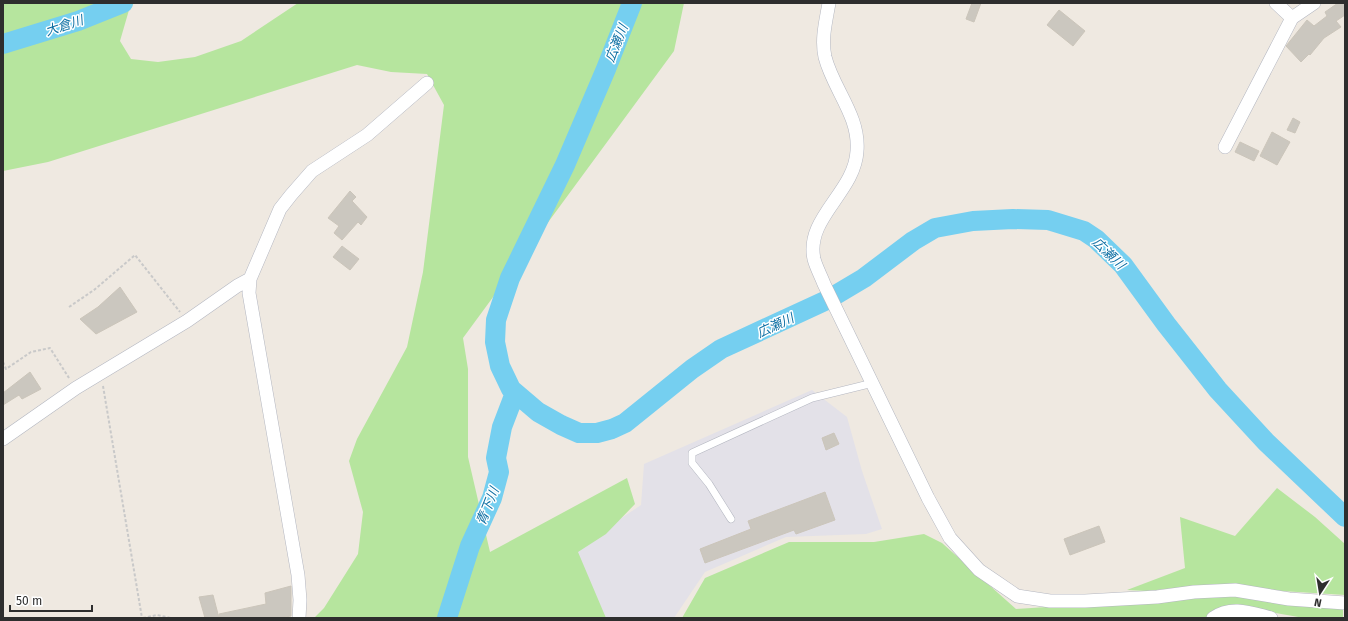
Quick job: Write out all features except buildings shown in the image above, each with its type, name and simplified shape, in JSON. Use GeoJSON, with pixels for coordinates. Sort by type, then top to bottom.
{"type":"FeatureCollection","features":[{"type":"Feature","properties":{"kind":"street"},"geometry":{"type":"LineString","coordinates":[[829,3],[823,36],[825,56],[851,117],[857,137],[857,151],[853,172],[846,185],[827,212],[815,235],[813,247],[814,259],[824,284],[928,498],[950,538],[979,570],[1017,596],[1050,601],[1084,601],[1157,597],[1194,592],[1234,590],[1289,599],[1345,603]]}},
{"type":"Feature","properties":{"kind":"street"},"geometry":{"type":"LineString","coordinates":[[1276,3],[1292,18]]}},
{"type":"Feature","properties":{"kind":"street"},"geometry":{"type":"LineString","coordinates":[[1225,147],[1292,18],[1314,3]]}},
{"type":"Feature","properties":{"kind":"street"},"geometry":{"type":"LineString","coordinates":[[299,618],[300,600],[298,575],[249,293],[250,279],[280,209],[312,171],[367,135],[428,83]]}},
{"type":"Feature","properties":{"kind":"street"},"geometry":{"type":"LineString","coordinates":[[3,439],[76,388],[187,320],[237,286],[250,279]]}},
{"type":"Feature","properties":{"kind":"street"},"geometry":{"type":"LineString","coordinates":[[1213,618],[1220,613],[1232,610],[1272,618]]}},
{"type":"Feature","properties":{"kind":"lane"},"geometry":{"type":"LineString","coordinates":[[731,519],[692,463],[692,452],[812,398],[873,383]]}},
{"type":"Feature","properties":{"kind":"path"},"geometry":{"type":"LineString","coordinates":[[69,307],[94,290],[135,255],[187,320]]}},
{"type":"Feature","properties":{"kind":"path"},"geometry":{"type":"LineString","coordinates":[[3,362],[6,369],[31,352],[50,348],[76,388]]}},
{"type":"Feature","properties":{"kind":"path"},"geometry":{"type":"LineString","coordinates":[[100,373],[142,618],[158,615],[171,618]]}},
{"type":"Feature","properties":{"kind":"shaded area"},"geometry":{"type":"Polygon","coordinates":[[[812,390],[847,417],[862,471],[882,529],[866,534],[786,537],[705,572],[674,618],[472,618],[641,505],[644,464],[812,390]]]}},
{"type":"Feature","properties":{"kind":"green space"},"geometry":{"type":"Polygon","coordinates":[[[3,3],[134,3],[129,10],[120,41],[131,59],[158,62],[195,57],[241,41],[298,3],[684,3],[674,51],[463,338],[468,369],[468,457],[490,552],[627,478],[635,504],[606,534],[578,552],[606,618],[314,618],[324,608],[358,554],[363,512],[349,461],[357,439],[407,347],[423,272],[444,105],[427,74],[391,72],[357,65],[48,162],[3,171],[3,3]]]}},
{"type":"Feature","properties":{"kind":"green space"},"geometry":{"type":"Polygon","coordinates":[[[1277,488],[1315,517],[1345,544],[1345,595],[1282,591],[1239,585],[1199,586],[1146,591],[1127,590],[1185,568],[1180,517],[1235,536],[1277,488]]]}},
{"type":"Feature","properties":{"kind":"green space"},"geometry":{"type":"Polygon","coordinates":[[[924,534],[942,543],[1016,609],[1232,595],[1343,608],[1343,618],[1304,618],[1253,609],[1209,618],[682,618],[705,578],[789,542],[874,542],[924,534]]]}},
{"type":"Feature","properties":{"kind":"waterway","name":"大倉川"},"geometry":{"type":"LineString","coordinates":[[3,44],[78,21],[123,3]]}},
{"type":"Feature","properties":{"kind":"waterway","name":"広瀬川"},"geometry":{"type":"LineString","coordinates":[[632,3],[565,165],[510,278],[496,320],[495,342],[500,366],[511,389],[538,412],[579,433],[597,433],[612,429],[625,423],[692,369],[721,349],[827,300],[864,278],[913,241],[935,228],[973,221],[1013,219],[1048,220],[1084,231],[1096,239],[1123,265],[1166,324],[1218,390],[1266,442],[1345,517]]}},
{"type":"Feature","properties":{"kind":"waterway","name":"青下川"},"geometry":{"type":"LineString","coordinates":[[447,618],[470,546],[492,498],[499,472],[496,458],[502,427],[515,393]]}}]}
